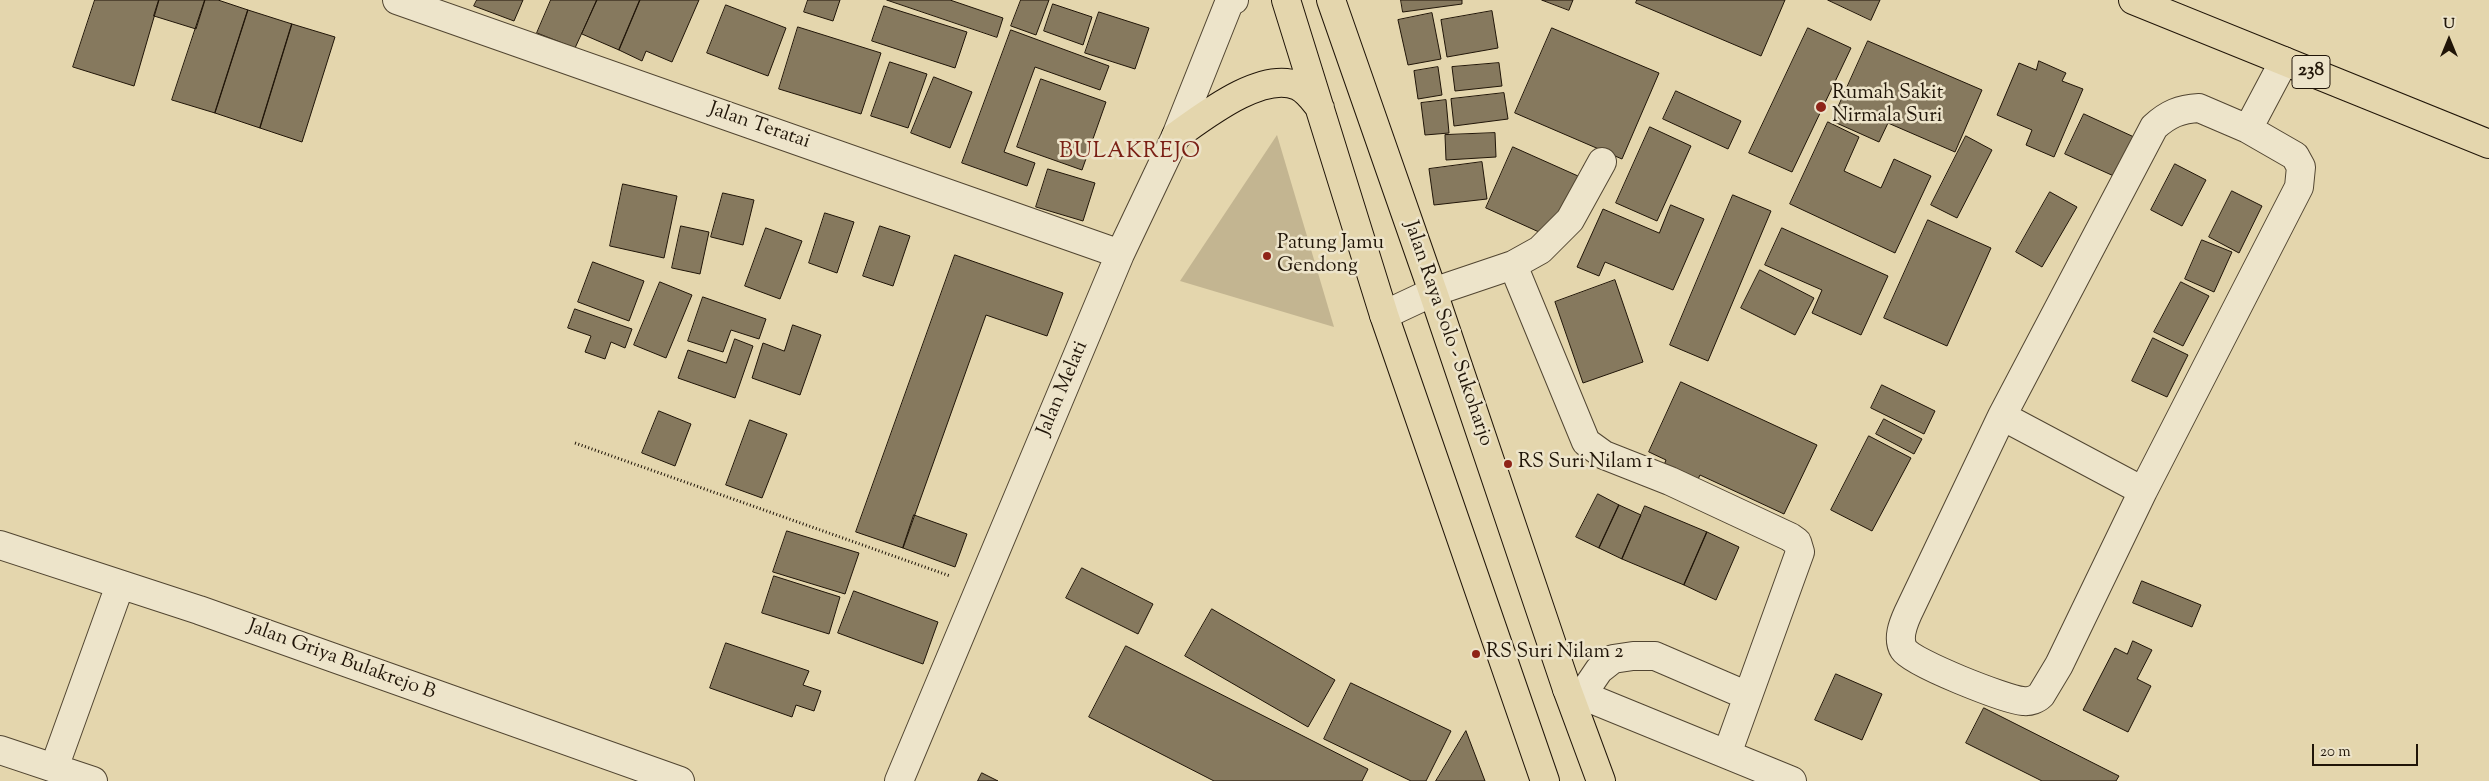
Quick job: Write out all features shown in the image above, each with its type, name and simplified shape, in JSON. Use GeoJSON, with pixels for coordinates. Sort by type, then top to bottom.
{"type":"FeatureCollection","features":[{"type":"Feature","properties":{"kind":"main road"},"geometry":{"type":"LineString","coordinates":[[1286,0],[1384,315],[1545,781]]}},
{"type":"Feature","properties":{"kind":"main road","name":"Jalan Raya Solo - Sukoharjo"},"geometry":{"type":"LineString","coordinates":[[1331,0],[1575,692],[1601,781]]}},
{"type":"Feature","properties":{"kind":"main road","name":"238"},"geometry":{"type":"LineString","coordinates":[[2133,0],[2489,144]]}},
{"type":"Feature","properties":{"kind":"main road"},"geometry":{"type":"LineString","coordinates":[[1176,136],[1219,106],[1250,90],[1267,86],[1286,84],[1300,87],[1310,93],[1322,111]]}},
{"type":"Feature","properties":{"kind":"street","name":"Jalan Teratai"},"geometry":{"type":"LineString","coordinates":[[397,0],[1120,254]]}},
{"type":"Feature","properties":{"kind":"street","name":"Jalan Melati"},"geometry":{"type":"LineString","coordinates":[[899,781],[1120,254],[1176,136],[1228,1]]}},
{"type":"Feature","properties":{"kind":"street"},"geometry":{"type":"LineString","coordinates":[[2248,129],[2284,61]]}},
{"type":"Feature","properties":{"kind":"street"},"geometry":{"type":"LineString","coordinates":[[2199,108],[2248,129],[2295,156],[2301,167],[2299,187],[2143,491],[2059,665],[2037,698],[2023,702],[1954,677],[1910,657],[1903,648],[1902,626],[2002,416],[2154,127],[2164,117],[2174,112],[2199,108]]}},
{"type":"Feature","properties":{"kind":"street"},"geometry":{"type":"LineString","coordinates":[[1384,315],[1433,292],[1513,265],[1540,250],[1570,220],[1602,162]]}},
{"type":"Feature","properties":{"kind":"street"},"geometry":{"type":"LineString","coordinates":[[1513,265],[1586,442],[1604,455],[1670,481],[1790,537],[1800,547],[1800,552],[1727,754]]}},
{"type":"Feature","properties":{"kind":"street"},"geometry":{"type":"LineString","coordinates":[[2002,416],[2143,491]]}},
{"type":"Feature","properties":{"kind":"street","name":"Jalan Griya Bulakrejo B"},"geometry":{"type":"LineString","coordinates":[[0,545],[199,610],[680,781]]}},
{"type":"Feature","properties":{"kind":"street"},"geometry":{"type":"LineString","coordinates":[[54,768],[120,585]]}},
{"type":"Feature","properties":{"kind":"street"},"geometry":{"type":"LineString","coordinates":[[1748,696],[1655,656],[1633,656],[1613,659],[1575,692],[1792,781]]}},
{"type":"Feature","properties":{"kind":"street"},"geometry":{"type":"LineString","coordinates":[[0,750],[93,781]]}},
{"type":"Feature","properties":{"kind":"path"},"geometry":{"type":"LineString","coordinates":[[575,443],[981,587]]}},
{"type":"Feature","properties":{"kind":"shaded area"},"geometry":{"type":"Polygon","coordinates":[[[1277,135],[1334,327],[1180,281],[1277,135]]]}},
{"type":"Feature","properties":{"kind":"building"},"geometry":{"type":"Polygon","coordinates":[[[95,0],[159,0],[134,86],[73,67],[95,0]]]}},
{"type":"Feature","properties":{"kind":"building"},"geometry":{"type":"Polygon","coordinates":[[[159,0],[205,0],[196,29],[154,16],[159,0]]]}},
{"type":"Feature","properties":{"kind":"building"},"geometry":{"type":"Polygon","coordinates":[[[205,0],[218,0],[248,10],[215,113],[172,100],[205,0]]]}},
{"type":"Feature","properties":{"kind":"building"},"geometry":{"type":"Polygon","coordinates":[[[477,0],[523,0],[514,21],[474,6],[477,0]]]}},
{"type":"Feature","properties":{"kind":"building"},"geometry":{"type":"Polygon","coordinates":[[[551,0],[597,0],[575,48],[537,33],[551,0]]]}},
{"type":"Feature","properties":{"kind":"building"},"geometry":{"type":"Polygon","coordinates":[[[597,0],[640,0],[619,50],[582,34],[597,0]]]}},
{"type":"Feature","properties":{"kind":"building"},"geometry":{"type":"Polygon","coordinates":[[[640,0],[699,0],[672,62],[646,51],[642,61],[619,50],[640,0]]]}},
{"type":"Feature","properties":{"kind":"building"},"geometry":{"type":"Polygon","coordinates":[[[808,0],[840,0],[833,21],[804,12],[808,0]]]}},
{"type":"Feature","properties":{"kind":"building"},"geometry":{"type":"Polygon","coordinates":[[[887,0],[950,0],[1003,18],[997,37],[887,0]]]}},
{"type":"Feature","properties":{"kind":"building"},"geometry":{"type":"Polygon","coordinates":[[[1021,0],[1049,0],[1036,35],[1011,26],[1021,0]]]}},
{"type":"Feature","properties":{"kind":"building"},"geometry":{"type":"Polygon","coordinates":[[[1401,0],[1462,0],[1462,4],[1403,12],[1401,0]]]}},
{"type":"Feature","properties":{"kind":"building"},"geometry":{"type":"Polygon","coordinates":[[[1542,0],[1573,0],[1569,10],[1542,0]]]}},
{"type":"Feature","properties":{"kind":"building"},"geometry":{"type":"Polygon","coordinates":[[[1637,0],[1785,0],[1761,56],[1636,3],[1637,0]]]}},
{"type":"Feature","properties":{"kind":"building"},"geometry":{"type":"Polygon","coordinates":[[[1828,0],[1880,0],[1871,20],[1828,0]]]}},
{"type":"Feature","properties":{"kind":"building"},"geometry":{"type":"Polygon","coordinates":[[[1053,4],[1092,17],[1083,45],[1044,31],[1053,4]]]}},
{"type":"Feature","properties":{"kind":"building"},"geometry":{"type":"Polygon","coordinates":[[[726,5],[786,28],[768,76],[707,53],[726,5]]]}},
{"type":"Feature","properties":{"kind":"building"},"geometry":{"type":"Polygon","coordinates":[[[884,6],[967,32],[955,68],[872,41],[884,6]]]}},
{"type":"Feature","properties":{"kind":"building"},"geometry":{"type":"Polygon","coordinates":[[[248,10],[292,24],[260,128],[215,113],[248,10]]]}},
{"type":"Feature","properties":{"kind":"building"},"geometry":{"type":"Polygon","coordinates":[[[1492,11],[1498,48],[1447,57],[1441,20],[1492,11]]]}},
{"type":"Feature","properties":{"kind":"building"},"geometry":{"type":"Polygon","coordinates":[[[1099,12],[1149,28],[1135,69],[1085,53],[1099,12]]]}},
{"type":"Feature","properties":{"kind":"building"},"geometry":{"type":"Polygon","coordinates":[[[1432,13],[1441,59],[1408,65],[1398,20],[1432,13]]]}},
{"type":"Feature","properties":{"kind":"building"},"geometry":{"type":"Polygon","coordinates":[[[292,24],[335,37],[302,142],[260,128],[292,24]]]}},
{"type":"Feature","properties":{"kind":"building"},"geometry":{"type":"Polygon","coordinates":[[[798,27],[881,53],[861,114],[779,89],[798,27]]]}},
{"type":"Feature","properties":{"kind":"building"},"geometry":{"type":"Polygon","coordinates":[[[1552,28],[1659,73],[1622,159],[1515,113],[1552,28]]]}},
{"type":"Feature","properties":{"kind":"building"},"geometry":{"type":"Polygon","coordinates":[[[1808,28],[1851,48],[1792,172],[1749,153],[1808,28]]]}},
{"type":"Feature","properties":{"kind":"building"},"geometry":{"type":"Polygon","coordinates":[[[1011,30],[1109,66],[1100,90],[1035,67],[1004,152],[1035,163],[1027,186],[962,163],[1011,30]]]}},
{"type":"Feature","properties":{"kind":"building"},"geometry":{"type":"Polygon","coordinates":[[[1868,41],[1982,90],[1955,152],[1888,123],[1879,142],[1832,121],[1868,41]]]}},
{"type":"Feature","properties":{"kind":"building"},"geometry":{"type":"Polygon","coordinates":[[[2039,61],[2066,73],[2062,81],[2083,89],[2054,157],[2026,145],[2032,130],[1997,115],[2019,63],[2036,70],[2039,61]]]}},
{"type":"Feature","properties":{"kind":"building"},"geometry":{"type":"Polygon","coordinates":[[[890,62],[927,74],[908,128],[871,116],[890,62]]]}},
{"type":"Feature","properties":{"kind":"building"},"geometry":{"type":"Polygon","coordinates":[[[1499,63],[1502,86],[1455,91],[1452,67],[1499,63]]]}},
{"type":"Feature","properties":{"kind":"building"},"geometry":{"type":"Polygon","coordinates":[[[1438,67],[1442,95],[1418,99],[1414,71],[1438,67]]]}},
{"type":"Feature","properties":{"kind":"building"},"geometry":{"type":"Polygon","coordinates":[[[934,77],[972,92],[950,148],[911,133],[934,77]]]}},
{"type":"Feature","properties":{"kind":"building"},"geometry":{"type":"Polygon","coordinates":[[[1041,79],[1106,102],[1082,170],[1017,147],[1041,79]]]}},
{"type":"Feature","properties":{"kind":"building"},"geometry":{"type":"Polygon","coordinates":[[[1676,91],[1741,121],[1728,149],[1663,119],[1676,91]]]}},
{"type":"Feature","properties":{"kind":"building"},"geometry":{"type":"Polygon","coordinates":[[[1504,93],[1508,119],[1454,126],[1451,99],[1504,93]]]}},
{"type":"Feature","properties":{"kind":"building"},"geometry":{"type":"Polygon","coordinates":[[[1446,100],[1449,133],[1425,135],[1421,103],[1446,100]]]}},
{"type":"Feature","properties":{"kind":"building"},"geometry":{"type":"Polygon","coordinates":[[[2084,114],[2134,137],[2116,177],[2065,154],[2084,114]]]}},
{"type":"Feature","properties":{"kind":"building"},"geometry":{"type":"Polygon","coordinates":[[[1828,122],[1859,137],[1844,171],[1881,188],[1894,159],[1931,176],[1895,253],[1790,204],[1828,122]]]}},
{"type":"Feature","properties":{"kind":"building"},"geometry":{"type":"Polygon","coordinates":[[[1650,127],[1691,146],[1657,221],[1616,203],[1650,127]]]}},
{"type":"Feature","properties":{"kind":"building"},"geometry":{"type":"Polygon","coordinates":[[[1495,133],[1496,157],[1446,160],[1445,135],[1495,133]]]}},
{"type":"Feature","properties":{"kind":"building"},"geometry":{"type":"Polygon","coordinates":[[[1966,136],[1992,150],[1957,218],[1931,205],[1966,136]]]}},
{"type":"Feature","properties":{"kind":"building"},"geometry":{"type":"Polygon","coordinates":[[[1513,147],[1578,176],[1550,237],[1486,208],[1513,147]]]}},
{"type":"Feature","properties":{"kind":"building"},"geometry":{"type":"Polygon","coordinates":[[[1482,162],[1487,199],[1434,205],[1429,169],[1482,162]]]}},
{"type":"Feature","properties":{"kind":"building"},"geometry":{"type":"Polygon","coordinates":[[[2175,164],[2206,180],[2182,226],[2151,210],[2175,164]]]}},
{"type":"Feature","properties":{"kind":"building"},"geometry":{"type":"Polygon","coordinates":[[[1048,169],[1095,183],[1083,221],[1036,207],[1048,169]]]}},
{"type":"Feature","properties":{"kind":"building"},"geometry":{"type":"Polygon","coordinates":[[[623,184],[677,196],[664,258],[610,246],[623,184]]]}},
{"type":"Feature","properties":{"kind":"building"},"geometry":{"type":"Polygon","coordinates":[[[2232,191],[2262,206],[2239,253],[2209,237],[2232,191]]]}},
{"type":"Feature","properties":{"kind":"building"},"geometry":{"type":"Polygon","coordinates":[[[2050,192],[2077,207],[2042,267],[2016,252],[2050,192]]]}},
{"type":"Feature","properties":{"kind":"building"},"geometry":{"type":"Polygon","coordinates":[[[723,193],[754,200],[743,245],[711,237],[723,193]]]}},
{"type":"Feature","properties":{"kind":"building"},"geometry":{"type":"Polygon","coordinates":[[[1733,195],[1771,211],[1708,361],[1670,345],[1733,195]]]}},
{"type":"Feature","properties":{"kind":"building"},"geometry":{"type":"Polygon","coordinates":[[[1671,205],[1704,219],[1673,290],[1605,262],[1599,276],[1577,267],[1603,209],[1659,233],[1671,205]]]}},
{"type":"Feature","properties":{"kind":"building"},"geometry":{"type":"Polygon","coordinates":[[[825,213],[854,222],[837,273],[809,263],[825,213]]]}},
{"type":"Feature","properties":{"kind":"building"},"geometry":{"type":"Polygon","coordinates":[[[1928,220],[1991,248],[1947,346],[1884,318],[1928,220]]]}},
{"type":"Feature","properties":{"kind":"building"},"geometry":{"type":"Polygon","coordinates":[[[681,226],[709,232],[700,274],[672,268],[681,226]]]}},
{"type":"Feature","properties":{"kind":"building"},"geometry":{"type":"Polygon","coordinates":[[[880,226],[910,236],[893,286],[863,276],[880,226]]]}},
{"type":"Feature","properties":{"kind":"building"},"geometry":{"type":"Polygon","coordinates":[[[766,228],[802,241],[780,299],[745,286],[766,228]]]}},
{"type":"Feature","properties":{"kind":"building"},"geometry":{"type":"Polygon","coordinates":[[[1782,228],[1888,276],[1861,335],[1812,313],[1822,290],[1765,265],[1782,228]]]}},
{"type":"Feature","properties":{"kind":"building"},"geometry":{"type":"Polygon","coordinates":[[[2202,240],[2232,252],[2214,292],[2185,279],[2202,240]]]}},
{"type":"Feature","properties":{"kind":"building"},"geometry":{"type":"Polygon","coordinates":[[[955,255],[1063,293],[1047,336],[986,315],[903,548],[856,532],[955,255]]]}},
{"type":"Feature","properties":{"kind":"building"},"geometry":{"type":"Polygon","coordinates":[[[593,262],[644,281],[629,321],[578,302],[593,262]]]}},
{"type":"Feature","properties":{"kind":"building"},"geometry":{"type":"Polygon","coordinates":[[[1760,270],[1814,298],[1795,335],[1741,308],[1760,270]]]}},
{"type":"Feature","properties":{"kind":"building"},"geometry":{"type":"Polygon","coordinates":[[[1615,280],[1643,362],[1583,383],[1555,302],[1615,280]]]}},
{"type":"Feature","properties":{"kind":"building"},"geometry":{"type":"Polygon","coordinates":[[[660,282],[692,295],[666,358],[634,345],[660,282]]]}},
{"type":"Feature","properties":{"kind":"building"},"geometry":{"type":"Polygon","coordinates":[[[2181,282],[2209,296],[2183,346],[2154,332],[2181,282]]]}},
{"type":"Feature","properties":{"kind":"building"},"geometry":{"type":"Polygon","coordinates":[[[703,297],[766,319],[759,339],[731,330],[723,352],[688,341],[703,297]]]}},
{"type":"Feature","properties":{"kind":"building"},"geometry":{"type":"Polygon","coordinates":[[[575,309],[632,329],[625,348],[611,342],[605,359],[585,352],[591,336],[568,328],[575,309]]]}},
{"type":"Feature","properties":{"kind":"building"},"geometry":{"type":"Polygon","coordinates":[[[793,325],[821,335],[800,395],[752,378],[763,343],[784,351],[793,325]]]}},
{"type":"Feature","properties":{"kind":"building"},"geometry":{"type":"Polygon","coordinates":[[[2153,338],[2188,355],[2167,397],[2132,381],[2153,338]]]}},
{"type":"Feature","properties":{"kind":"building"},"geometry":{"type":"Polygon","coordinates":[[[735,339],[753,346],[735,398],[678,378],[688,350],[726,363],[735,339]]]}},
{"type":"Feature","properties":{"kind":"building"},"geometry":{"type":"Polygon","coordinates":[[[1681,382],[1817,445],[1784,514],[1700,475],[1693,490],[1660,475],[1666,460],[1649,452],[1681,382]]]}},
{"type":"Feature","properties":{"kind":"building"},"geometry":{"type":"Polygon","coordinates":[[[1882,385],[1935,411],[1924,434],[1871,408],[1882,385]]]}},
{"type":"Feature","properties":{"kind":"building"},"geometry":{"type":"Polygon","coordinates":[[[659,411],[691,424],[675,466],[642,453],[659,411]]]}},
{"type":"Feature","properties":{"kind":"building"},"geometry":{"type":"Polygon","coordinates":[[[1884,419],[1922,439],[1914,454],[1876,434],[1884,419]]]}},
{"type":"Feature","properties":{"kind":"building"},"geometry":{"type":"Polygon","coordinates":[[[750,420],[787,434],[762,498],[726,485],[750,420]]]}},
{"type":"Feature","properties":{"kind":"building"},"geometry":{"type":"Polygon","coordinates":[[[1869,436],[1911,458],[1872,531],[1831,510],[1869,436]]]}},
{"type":"Feature","properties":{"kind":"building"},"geometry":{"type":"Polygon","coordinates":[[[1598,494],[1619,505],[1599,548],[1576,537],[1598,494]]]}},
{"type":"Feature","properties":{"kind":"building"},"geometry":{"type":"Polygon","coordinates":[[[1619,505],[1641,515],[1622,559],[1599,548],[1619,505]]]}},
{"type":"Feature","properties":{"kind":"building"},"geometry":{"type":"Polygon","coordinates":[[[1645,506],[1707,532],[1684,585],[1622,559],[1645,506]]]}},
{"type":"Feature","properties":{"kind":"building"},"geometry":{"type":"Polygon","coordinates":[[[914,515],[967,534],[955,567],[903,548],[914,515]]]}},
{"type":"Feature","properties":{"kind":"building"},"geometry":{"type":"Polygon","coordinates":[[[787,531],[859,553],[845,594],[773,572],[787,531]]]}},
{"type":"Feature","properties":{"kind":"building"},"geometry":{"type":"Polygon","coordinates":[[[1707,532],[1739,547],[1716,600],[1684,585],[1707,532]]]}},
{"type":"Feature","properties":{"kind":"building"},"geometry":{"type":"Polygon","coordinates":[[[1082,568],[1153,604],[1138,634],[1066,598],[1082,568]]]}},
{"type":"Feature","properties":{"kind":"building"},"geometry":{"type":"Polygon","coordinates":[[[774,576],[840,597],[829,634],[762,613],[774,576]]]}},
{"type":"Feature","properties":{"kind":"building"},"geometry":{"type":"Polygon","coordinates":[[[2142,581],[2201,605],[2192,627],[2133,603],[2142,581]]]}},
{"type":"Feature","properties":{"kind":"building"},"geometry":{"type":"Polygon","coordinates":[[[854,591],[938,622],[923,664],[838,633],[854,591]]]}},
{"type":"Feature","properties":{"kind":"building"},"geometry":{"type":"Polygon","coordinates":[[[1212,609],[1335,680],[1308,727],[1185,656],[1212,609]]]}},
{"type":"Feature","properties":{"kind":"building"},"geometry":{"type":"Polygon","coordinates":[[[2133,641],[2152,650],[2137,679],[2151,686],[2128,732],[2083,710],[2115,648],[2127,654],[2133,641]]]}},
{"type":"Feature","properties":{"kind":"building"},"geometry":{"type":"Polygon","coordinates":[[[726,643],[809,671],[803,685],[821,691],[814,711],[796,705],[792,717],[710,688],[726,643]]]}},
{"type":"Feature","properties":{"kind":"building"},"geometry":{"type":"Polygon","coordinates":[[[1126,646],[1368,769],[1362,781],[1214,781],[1089,717],[1126,646]]]}},
{"type":"Feature","properties":{"kind":"building"},"geometry":{"type":"Polygon","coordinates":[[[1836,674],[1882,694],[1862,740],[1815,720],[1836,674]]]}},
{"type":"Feature","properties":{"kind":"building"},"geometry":{"type":"Polygon","coordinates":[[[1351,683],[1451,731],[1426,781],[1411,781],[1324,739],[1351,683]]]}},
{"type":"Feature","properties":{"kind":"building"},"geometry":{"type":"Polygon","coordinates":[[[1984,708],[2119,776],[2116,781],[2042,781],[1966,743],[1984,708]]]}},
{"type":"Feature","properties":{"kind":"building"},"geometry":{"type":"Polygon","coordinates":[[[1466,731],[1485,781],[1436,781],[1466,731]]]}},
{"type":"Feature","properties":{"kind":"building"},"geometry":{"type":"Polygon","coordinates":[[[982,773],[998,781],[978,781],[982,773]]]}},
{"type":"Feature","properties":{"kind":"place","name":"Rumah Sakit Nirmala Suri"},"geometry":{"type":"Point","coordinates":[1821,107]}},
{"type":"Feature","properties":{"kind":"place","name":"Patung Jamu Gendong"},"geometry":{"type":"Point","coordinates":[1267,256]}},
{"type":"Feature","properties":{"kind":"place","name":"RS Suri Nilam 1"},"geometry":{"type":"Point","coordinates":[1508,464]}},
{"type":"Feature","properties":{"kind":"place","name":"RS Suri Nilam 2"},"geometry":{"type":"Point","coordinates":[1476,654]}},
{"type":"Feature","properties":{"kind":"district","name":"BULAKREJO"},"geometry":{"type":"Point","coordinates":[1130,153]}}]}
